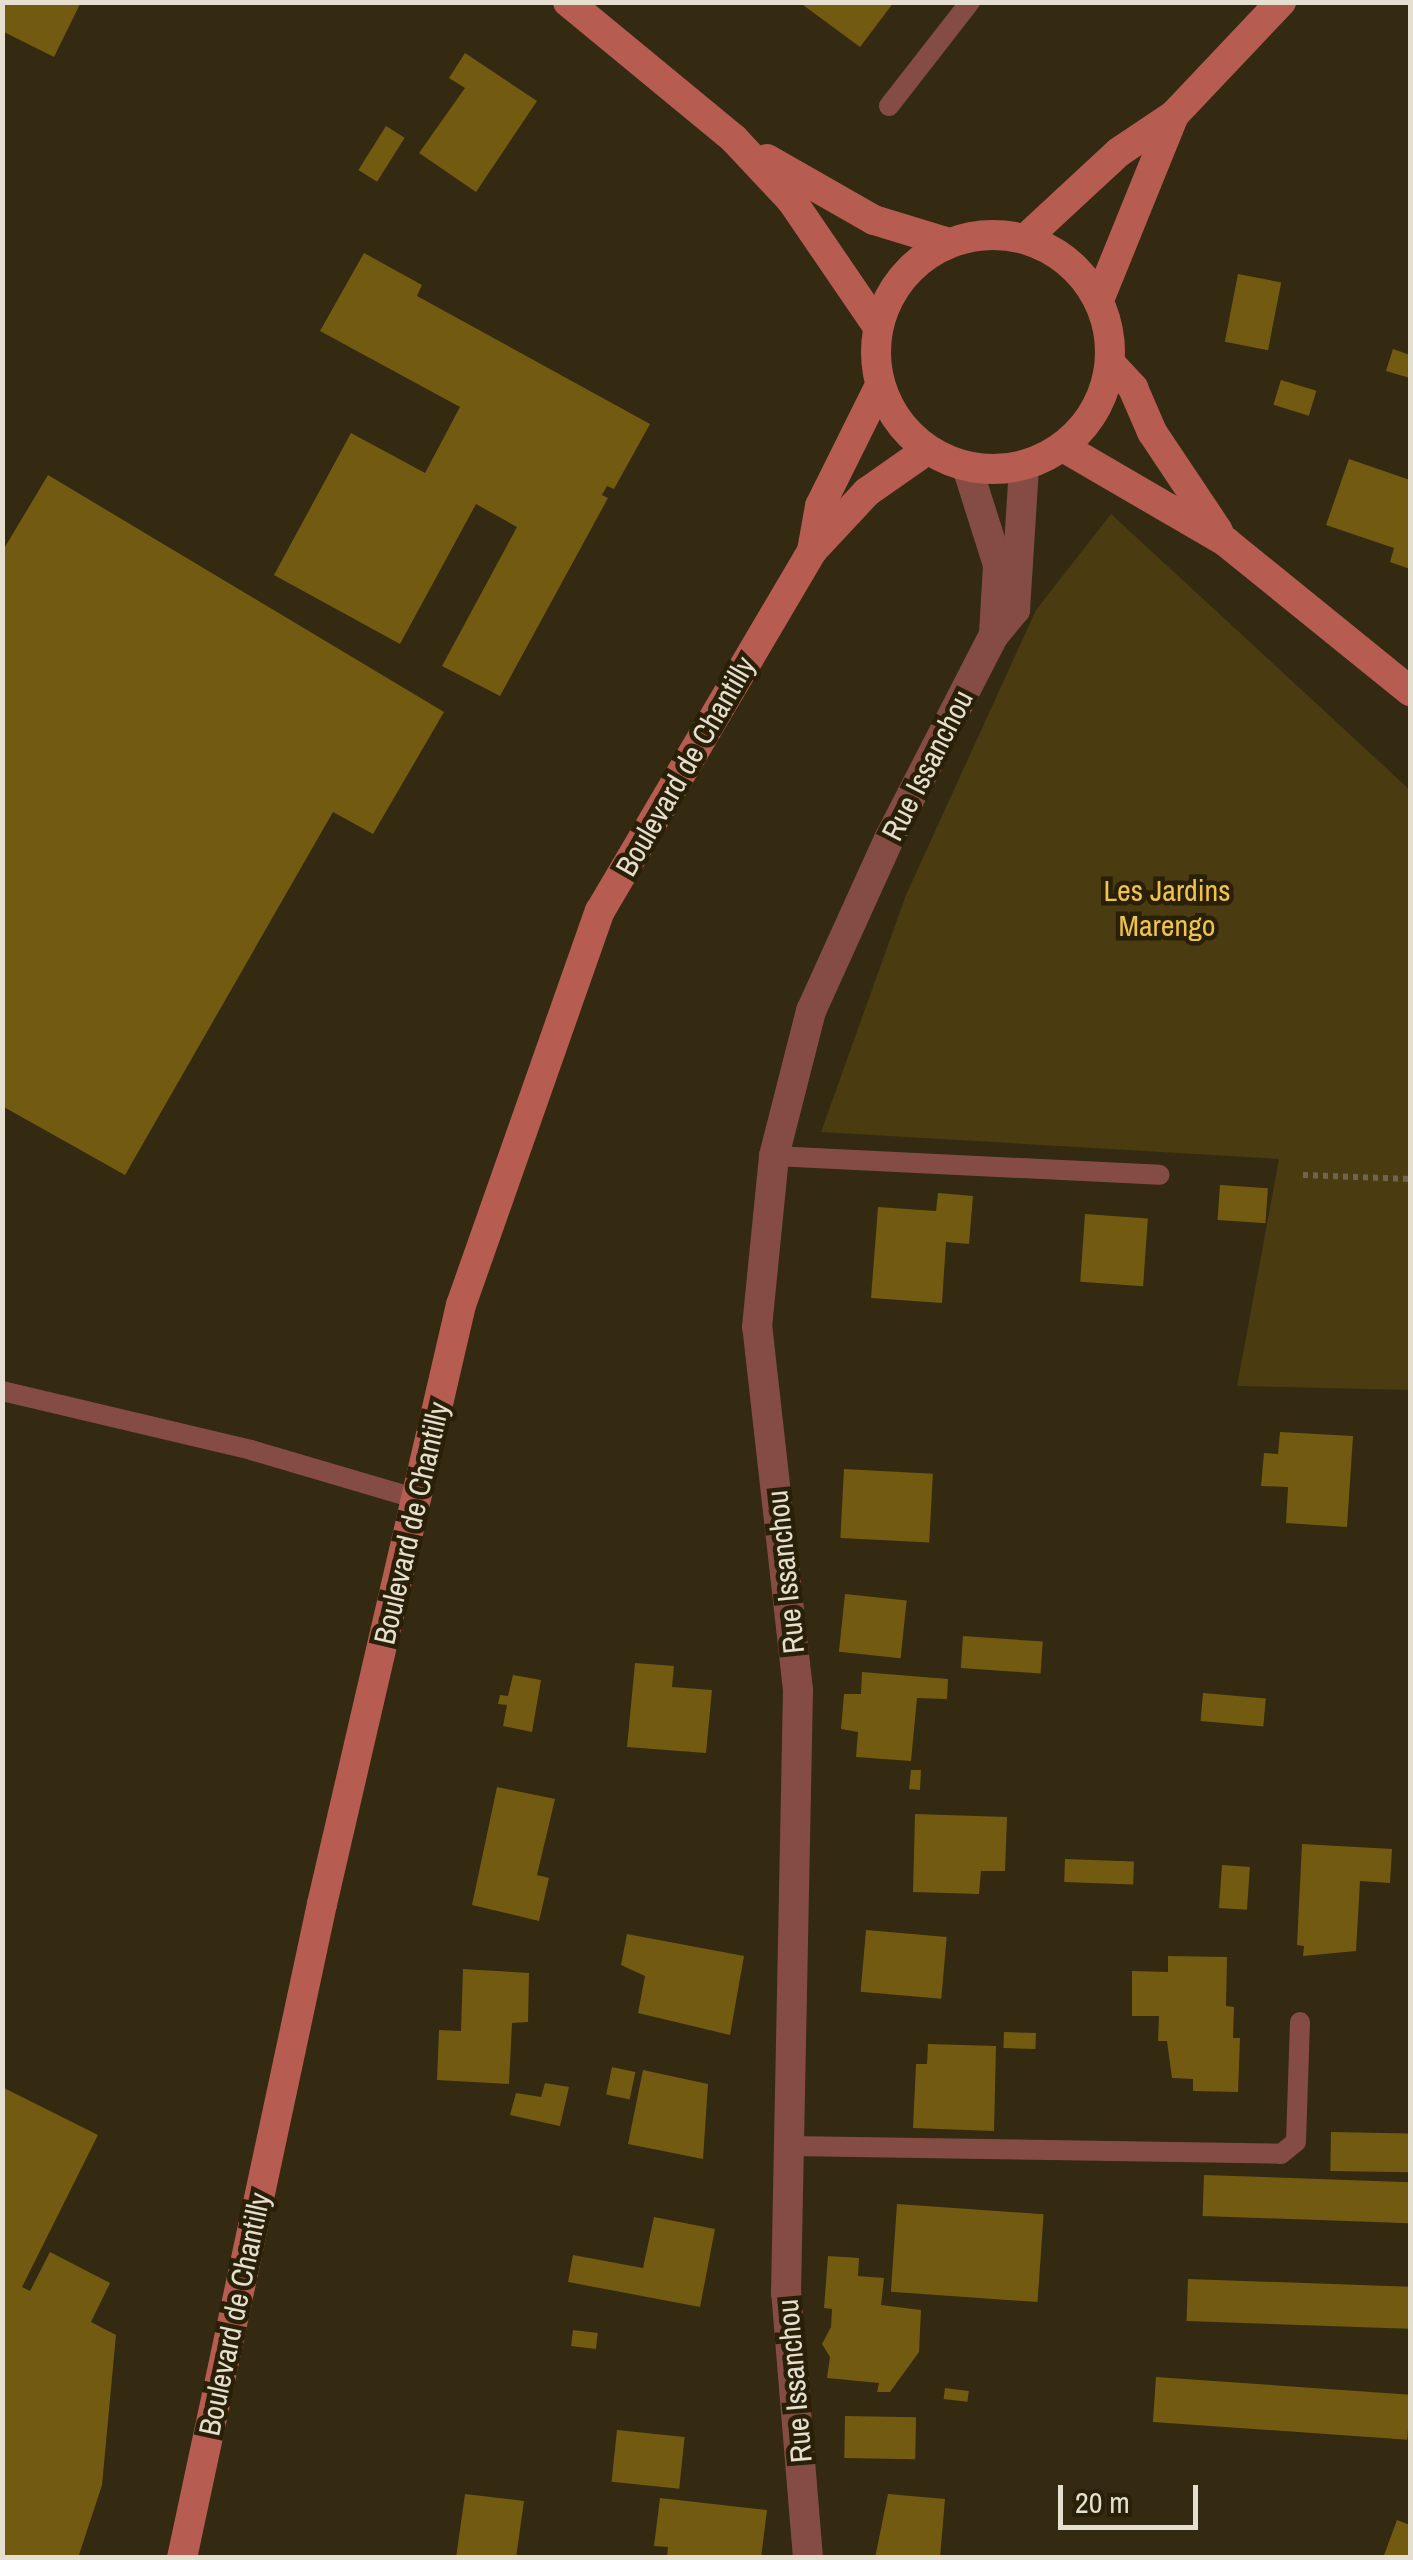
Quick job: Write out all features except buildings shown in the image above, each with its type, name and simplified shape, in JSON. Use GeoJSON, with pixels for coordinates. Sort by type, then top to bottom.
{"type":"FeatureCollection","features":[{"type":"Feature","properties":{"kind":"street"},"geometry":{"type":"LineString","coordinates":[[568,2],[734,140],[792,202],[878,327]]}},
{"type":"Feature","properties":{"kind":"street"},"geometry":{"type":"LineString","coordinates":[[1025,239],[1119,152],[1174,115],[1280,2]]}},
{"type":"Feature","properties":{"kind":"street"},"geometry":{"type":"LineString","coordinates":[[1099,300],[1174,115]]}},
{"type":"Feature","properties":{"kind":"street"},"geometry":{"type":"LineString","coordinates":[[734,140],[874,220],[949,243]]}},
{"type":"Feature","properties":{"kind":"street"},"geometry":{"type":"LineString","coordinates":[[985,235],[1025,239],[1084,276],[1099,300],[1110,364],[1098,400],[1064,447],[1024,466],[966,467],[927,450],[899,423],[880,385],[878,327],[905,274],[949,243],[985,235]]}},
{"type":"Feature","properties":{"kind":"street"},"geometry":{"type":"LineString","coordinates":[[1110,364],[1133,388],[1152,432],[1226,542]]}},
{"type":"Feature","properties":{"kind":"street","name":"Boulevard de Chantilly"},"geometry":{"type":"LineString","coordinates":[[812,551],[820,506],[880,385]]}},
{"type":"Feature","properties":{"kind":"street"},"geometry":{"type":"LineString","coordinates":[[1064,447],[1226,542],[1410,690]]}},
{"type":"Feature","properties":{"kind":"street","name":"Boulevard de Chantilly"},"geometry":{"type":"LineString","coordinates":[[182,2558],[322,1904],[461,1304],[600,911],[812,551],[867,492],[927,450]]}},
{"type":"Feature","properties":{"kind":"street","name":"Rue Issanchou"},"geometry":{"type":"LineString","coordinates":[[808,2558],[786,2293],[798,1690],[758,1327],[774,1156],[811,1011],[890,837],[994,635],[1015,610],[1022,580],[1024,466]]}},
{"type":"Feature","properties":{"kind":"street"},"geometry":{"type":"LineString","coordinates":[[966,467],[998,565],[994,635]]}},
{"type":"Feature","properties":{"kind":"lane"},"geometry":{"type":"LineString","coordinates":[[889,106],[970,2]]}},
{"type":"Feature","properties":{"kind":"lane"},"geometry":{"type":"LineString","coordinates":[[774,1156],[1160,1176]]}},
{"type":"Feature","properties":{"kind":"lane"},"geometry":{"type":"LineString","coordinates":[[2,1390],[418,1500]]}},
{"type":"Feature","properties":{"kind":"lane"},"geometry":{"type":"LineString","coordinates":[[789,2146],[1281,2154],[1296,2142],[1300,2022]]}},
{"type":"Feature","properties":{"kind":"path"},"geometry":{"type":"LineString","coordinates":[[1303,1175],[1410,1179]]}},
{"type":"Feature","properties":{"kind":"green space","name":"Les Jardins Marengo"},"geometry":{"type":"Polygon","coordinates":[[[1111,514],[1410,790],[1410,1390],[1237,1386],[1279,1159],[821,1132],[906,895],[1036,610],[1111,514]]]}}]}
